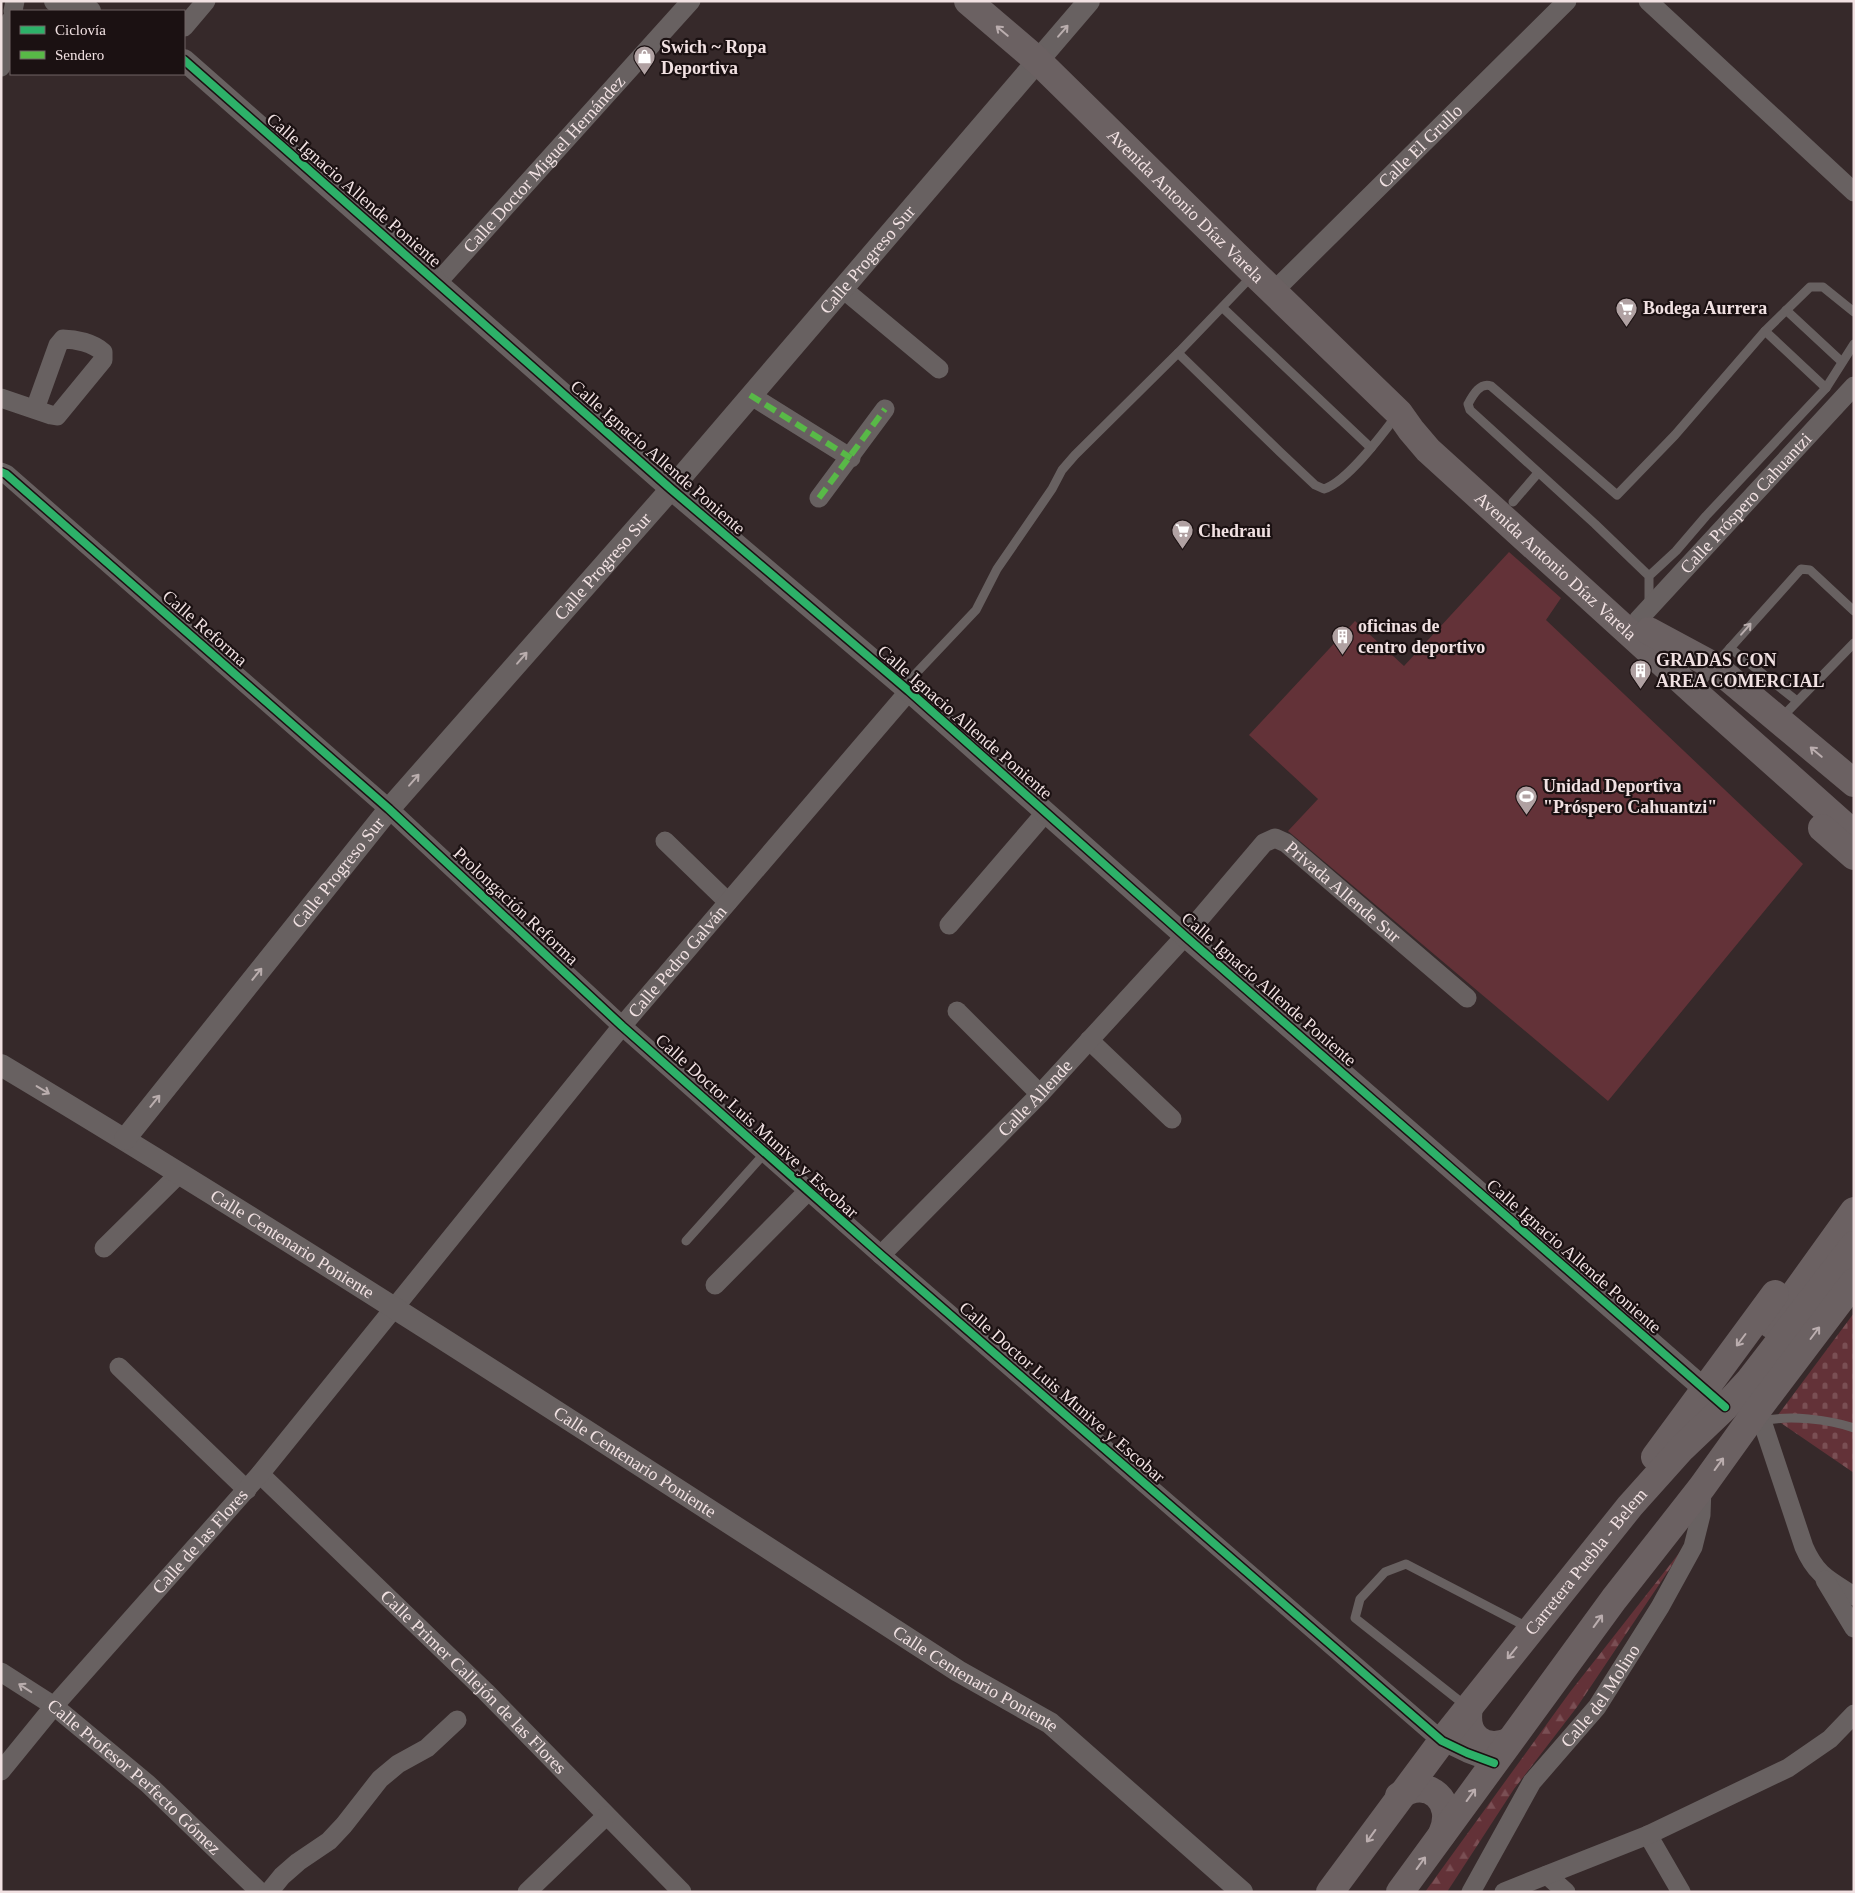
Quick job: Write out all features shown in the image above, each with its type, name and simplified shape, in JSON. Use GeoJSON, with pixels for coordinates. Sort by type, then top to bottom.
{"type":"FeatureCollection","features":[{"type":"Feature","properties":{"kind":"main road","name":"Avenida Antonio Díaz Varela"},"geometry":{"type":"LineString","coordinates":[[968,1],[1037,60],[1254,274],[1274,291],[1399,413],[1428,450],[1712,673],[1854,834]]}},
{"type":"Feature","properties":{"kind":"main road","name":"Avenida Antonio Díaz Varela"},"geometry":{"type":"LineString","coordinates":[[1399,413],[1420,422],[1645,620],[1712,673],[1854,812]]}},
{"type":"Feature","properties":{"kind":"main road"},"geometry":{"type":"LineString","coordinates":[[1712,673],[1779,721],[1853,780]]}},
{"type":"Feature","properties":{"kind":"main road"},"geometry":{"type":"LineString","coordinates":[[1712,673],[1739,754],[1854,856]]}},
{"type":"Feature","properties":{"kind":"main road"},"geometry":{"type":"LineString","coordinates":[[1630,1506],[1659,1451],[1854,1189]]}},
{"type":"Feature","properties":{"kind":"main road"},"geometry":{"type":"LineString","coordinates":[[1614,1599],[1648,1536],[1688,1476],[1759,1346],[1778,1316],[1854,1211]]}},
{"type":"Feature","properties":{"kind":"main road","name":"Carretera Puebla - Belem"},"geometry":{"type":"LineString","coordinates":[[1330,1892],[1399,1796],[1630,1506],[1675,1455],[1749,1381],[1854,1245]]}},
{"type":"Feature","properties":{"kind":"main road"},"geometry":{"type":"LineString","coordinates":[[1400,1892],[1614,1599],[1760,1415],[1854,1282]]}},
{"type":"Feature","properties":{"kind":"main road"},"geometry":{"type":"LineString","coordinates":[[1468,1708],[1468,1724],[1476,1739],[1492,1746],[1501,1745],[1501,1753]]}},
{"type":"Feature","properties":{"kind":"main road"},"geometry":{"type":"LineString","coordinates":[[1399,1796],[1415,1788],[1424,1789],[1438,1796],[1443,1803],[1447,1818],[1442,1834]]}},
{"type":"Feature","properties":{"kind":"street"},"geometry":{"type":"LineString","coordinates":[[55,1],[86,10]]}},
{"type":"Feature","properties":{"kind":"street"},"geometry":{"type":"LineString","coordinates":[[185,26],[206,1]]}},
{"type":"Feature","properties":{"kind":"street","name":"Calle Doctor Miguel Hernández"},"geometry":{"type":"LineString","coordinates":[[437,283],[691,1]]}},
{"type":"Feature","properties":{"kind":"street","name":"Calle Progreso Sur"},"geometry":{"type":"LineString","coordinates":[[125,1139],[389,809],[671,489],[1089,1]]}},
{"type":"Feature","properties":{"kind":"street","name":"Calle El Grullo"},"geometry":{"type":"LineString","coordinates":[[1274,291],[1566,1]]}},
{"type":"Feature","properties":{"kind":"street"},"geometry":{"type":"LineString","coordinates":[[1648,1],[1854,192]]}},
{"type":"Feature","properties":{"kind":"street"},"geometry":{"type":"LineString","coordinates":[[1,67],[10,25]]}},
{"type":"Feature","properties":{"kind":"street","name":"Calle Ignacio Allende Poniente"},"geometry":{"type":"LineString","coordinates":[[185,61],[671,489],[906,689],[1185,936],[1725,1407]]}},
{"type":"Feature","properties":{"kind":"street"},"geometry":{"type":"LineString","coordinates":[[843,289],[939,369]]}},
{"type":"Feature","properties":{"kind":"street","name":"Calle Próspero Cahuantzi"},"geometry":{"type":"LineString","coordinates":[[1645,620],[1854,386]]}},
{"type":"Feature","properties":{"kind":"street"},"geometry":{"type":"LineString","coordinates":[[750,396],[851,458]]}},
{"type":"Feature","properties":{"kind":"street"},"geometry":{"type":"LineString","coordinates":[[1,398],[35,409]]}},
{"type":"Feature","properties":{"kind":"street"},"geometry":{"type":"LineString","coordinates":[[819,498],[851,458],[885,410]]}},
{"type":"Feature","properties":{"kind":"street","name":"Calle Reforma"},"geometry":{"type":"LineString","coordinates":[[1,472],[13,480],[389,809]]}},
{"type":"Feature","properties":{"kind":"street","name":"Calle Pedro Galván"},"geometry":{"type":"LineString","coordinates":[[394,1308],[622,1026],[906,689]]}},
{"type":"Feature","properties":{"kind":"street","name":"Prolongación Reforma"},"geometry":{"type":"LineString","coordinates":[[389,809],[622,1026]]}},
{"type":"Feature","properties":{"kind":"street"},"geometry":{"type":"LineString","coordinates":[[949,925],[1046,812]]}},
{"type":"Feature","properties":{"kind":"street","name":"Privada Allende Sur"},"geometry":{"type":"LineString","coordinates":[[1185,936],[1264,843],[1275,838],[1286,844],[1467,998]]}},
{"type":"Feature","properties":{"kind":"street"},"geometry":{"type":"LineString","coordinates":[[665,841],[728,902]]}},
{"type":"Feature","properties":{"kind":"street","name":"Calle Allende"},"geometry":{"type":"LineString","coordinates":[[881,1255],[1040,1094],[1185,936]]}},
{"type":"Feature","properties":{"kind":"street"},"geometry":{"type":"LineString","coordinates":[[958,1011],[1040,1094]]}},
{"type":"Feature","properties":{"kind":"street","name":"Calle Doctor Luis Munive y Escobar"},"geometry":{"type":"LineString","coordinates":[[622,1026],[881,1255],[1442,1741],[1466,1753],[1501,1753]]}},
{"type":"Feature","properties":{"kind":"street"},"geometry":{"type":"LineString","coordinates":[[1089,1040],[1172,1119]]}},
{"type":"Feature","properties":{"kind":"street","name":"Calle Centenario Poniente"},"geometry":{"type":"LineString","coordinates":[[1,1065],[125,1139],[394,1308],[958,1671],[1050,1723],[1242,1892]]}},
{"type":"Feature","properties":{"kind":"street"},"geometry":{"type":"LineString","coordinates":[[104,1248],[180,1174]]}},
{"type":"Feature","properties":{"kind":"street"},"geometry":{"type":"LineString","coordinates":[[715,1285],[808,1191]]}},
{"type":"Feature","properties":{"kind":"street","name":"Calle de las Flores"},"geometry":{"type":"LineString","coordinates":[[1,1771],[54,1706],[247,1490],[394,1308]]}},
{"type":"Feature","properties":{"kind":"street"},"geometry":{"type":"LineString","coordinates":[[119,1368],[247,1490]]}},
{"type":"Feature","properties":{"kind":"street"},"geometry":{"type":"LineString","coordinates":[[1760,1415],[1811,1562],[1854,1628]]}},
{"type":"Feature","properties":{"kind":"street","name":"Calle Primer Callejón de las Flores"},"geometry":{"type":"LineString","coordinates":[[260,1474],[486,1692],[682,1892]]}},
{"type":"Feature","properties":{"kind":"street","name":"Calle del Molino"},"geometry":{"type":"LineString","coordinates":[[1471,1892],[1532,1782],[1597,1707],[1660,1607],[1693,1547],[1701,1515],[1702,1487]]}},
{"type":"Feature","properties":{"kind":"street"},"geometry":{"type":"LineString","coordinates":[[1821,1575],[1854,1596]]}},
{"type":"Feature","properties":{"kind":"street","name":"Calle Profesor Perfecto Gómez"},"geometry":{"type":"LineString","coordinates":[[1,1672],[54,1706],[148,1784],[260,1892]]}},
{"type":"Feature","properties":{"kind":"street"},"geometry":{"type":"LineString","coordinates":[[1504,1892],[1648,1835],[1788,1768],[1830,1738],[1854,1714]]}},
{"type":"Feature","properties":{"kind":"street"},"geometry":{"type":"LineString","coordinates":[[269,1892],[282,1876],[298,1862],[329,1841],[380,1779],[398,1764],[427,1748],[457,1720]]}},
{"type":"Feature","properties":{"kind":"street"},"geometry":{"type":"LineString","coordinates":[[527,1892],[606,1816]]}},
{"type":"Feature","properties":{"kind":"street"},"geometry":{"type":"LineString","coordinates":[[1648,1835],[1681,1892]]}},
{"type":"Feature","properties":{"kind":"street"},"geometry":{"type":"LineString","coordinates":[[1548,1875],[1566,1892]]}},
{"type":"Feature","properties":{"kind":"lane"},"geometry":{"type":"LineString","coordinates":[[906,689],[976,610],[996,569],[1052,489],[1062,470],[1178,354],[1254,274]]}},
{"type":"Feature","properties":{"kind":"lane"},"geometry":{"type":"LineString","coordinates":[[1649,576],[1470,410],[1468,404],[1471,398],[1482,386],[1487,384],[1491,386],[1617,495],[1675,435],[1765,331],[1810,287],[1823,287],[1854,312]]}},
{"type":"Feature","properties":{"kind":"lane"},"geometry":{"type":"LineString","coordinates":[[1223,308],[1371,448]]}},
{"type":"Feature","properties":{"kind":"lane"},"geometry":{"type":"LineString","coordinates":[[1786,310],[1842,362]]}},
{"type":"Feature","properties":{"kind":"lane"},"geometry":{"type":"LineString","coordinates":[[1765,331],[1826,388]]}},
{"type":"Feature","properties":{"kind":"lane"},"geometry":{"type":"LineString","coordinates":[[1645,620],[1649,576],[1676,551],[1706,516],[1826,388],[1854,344]]}},
{"type":"Feature","properties":{"kind":"lane"},"geometry":{"type":"LineString","coordinates":[[1178,354],[1315,485],[1324,489],[1334,486],[1371,448],[1399,413]]}},
{"type":"Feature","properties":{"kind":"lane"},"geometry":{"type":"LineString","coordinates":[[1513,502],[1538,473]]}},
{"type":"Feature","properties":{"kind":"lane"},"geometry":{"type":"LineString","coordinates":[[1797,701],[1712,673],[1801,569],[1810,570],[1854,611]]}},
{"type":"Feature","properties":{"kind":"lane"},"geometry":{"type":"LineString","coordinates":[[1779,721],[1854,643]]}},
{"type":"Feature","properties":{"kind":"lane"},"geometry":{"type":"LineString","coordinates":[[686,1241],[765,1153]]}},
{"type":"Feature","properties":{"kind":"lane"},"geometry":{"type":"LineString","coordinates":[[1760,1415],[1838,1423],[1854,1428]]}},
{"type":"Feature","properties":{"kind":"lane"},"geometry":{"type":"LineString","coordinates":[[1468,1708],[1355,1618],[1360,1600],[1385,1572],[1406,1564],[1532,1629]]}},
{"type":"Feature","properties":{"kind":"green space","name":"Unidad Deportiva \"Próspero Cahuantzi\""},"geometry":{"type":"Polygon","coordinates":[[[1509,552],[1561,598],[1546,620],[1803,864],[1608,1101],[1288,831],[1318,799],[1249,735],[1355,621],[1404,666],[1509,552]]]}},
{"type":"Feature","properties":{"kind":"green space"},"geometry":{"type":"Polygon","coordinates":[[[1854,1313],[1854,1473],[1775,1419],[1854,1313]]]}},
{"type":"Feature","properties":{"kind":"green space"},"geometry":{"type":"Polygon","coordinates":[[[1687,1543],[1577,1707],[1514,1789],[1447,1892],[1425,1892],[1570,1692],[1687,1543]]]}},
{"type":"Feature","properties":{"kind":"marked path"},"geometry":{"type":"LineString","coordinates":[[750,395],[851,458]]}},
{"type":"Feature","properties":{"kind":"marked path"},"geometry":{"type":"LineString","coordinates":[[819,498],[885,409]]}},
{"type":"Feature","properties":{"kind":"cycle path"},"geometry":{"type":"LineString","coordinates":[[185,61],[671,489],[909,691],[1185,936],[1725,1407]]}},
{"type":"Feature","properties":{"kind":"cycle path"},"geometry":{"type":"LineString","coordinates":[[1,472],[6,474],[389,809],[622,1026],[881,1255],[1442,1741],[1494,1763]]}},
{"type":"Feature","properties":{"kind":"place","name":"Swich ~ Ropa Deportiva"},"geometry":{"type":"Point","coordinates":[645,76]}},
{"type":"Feature","properties":{"kind":"place","name":"Bodega Aurrera"},"geometry":{"type":"Point","coordinates":[1627,327]}},
{"type":"Feature","properties":{"kind":"place","name":"Chedraui"},"geometry":{"type":"Point","coordinates":[1182,550]}},
{"type":"Feature","properties":{"kind":"place","name":"oficinas de centro deportivo"},"geometry":{"type":"Point","coordinates":[1342,655]}},
{"type":"Feature","properties":{"kind":"place","name":"GRADAS CON AREA COMERCIAL"},"geometry":{"type":"Point","coordinates":[1640,689]}},
{"type":"Feature","properties":{"kind":"place","name":"Unidad Deportiva \"Próspero Cahuantzi\""},"geometry":{"type":"Point","coordinates":[1527,815]}}]}
